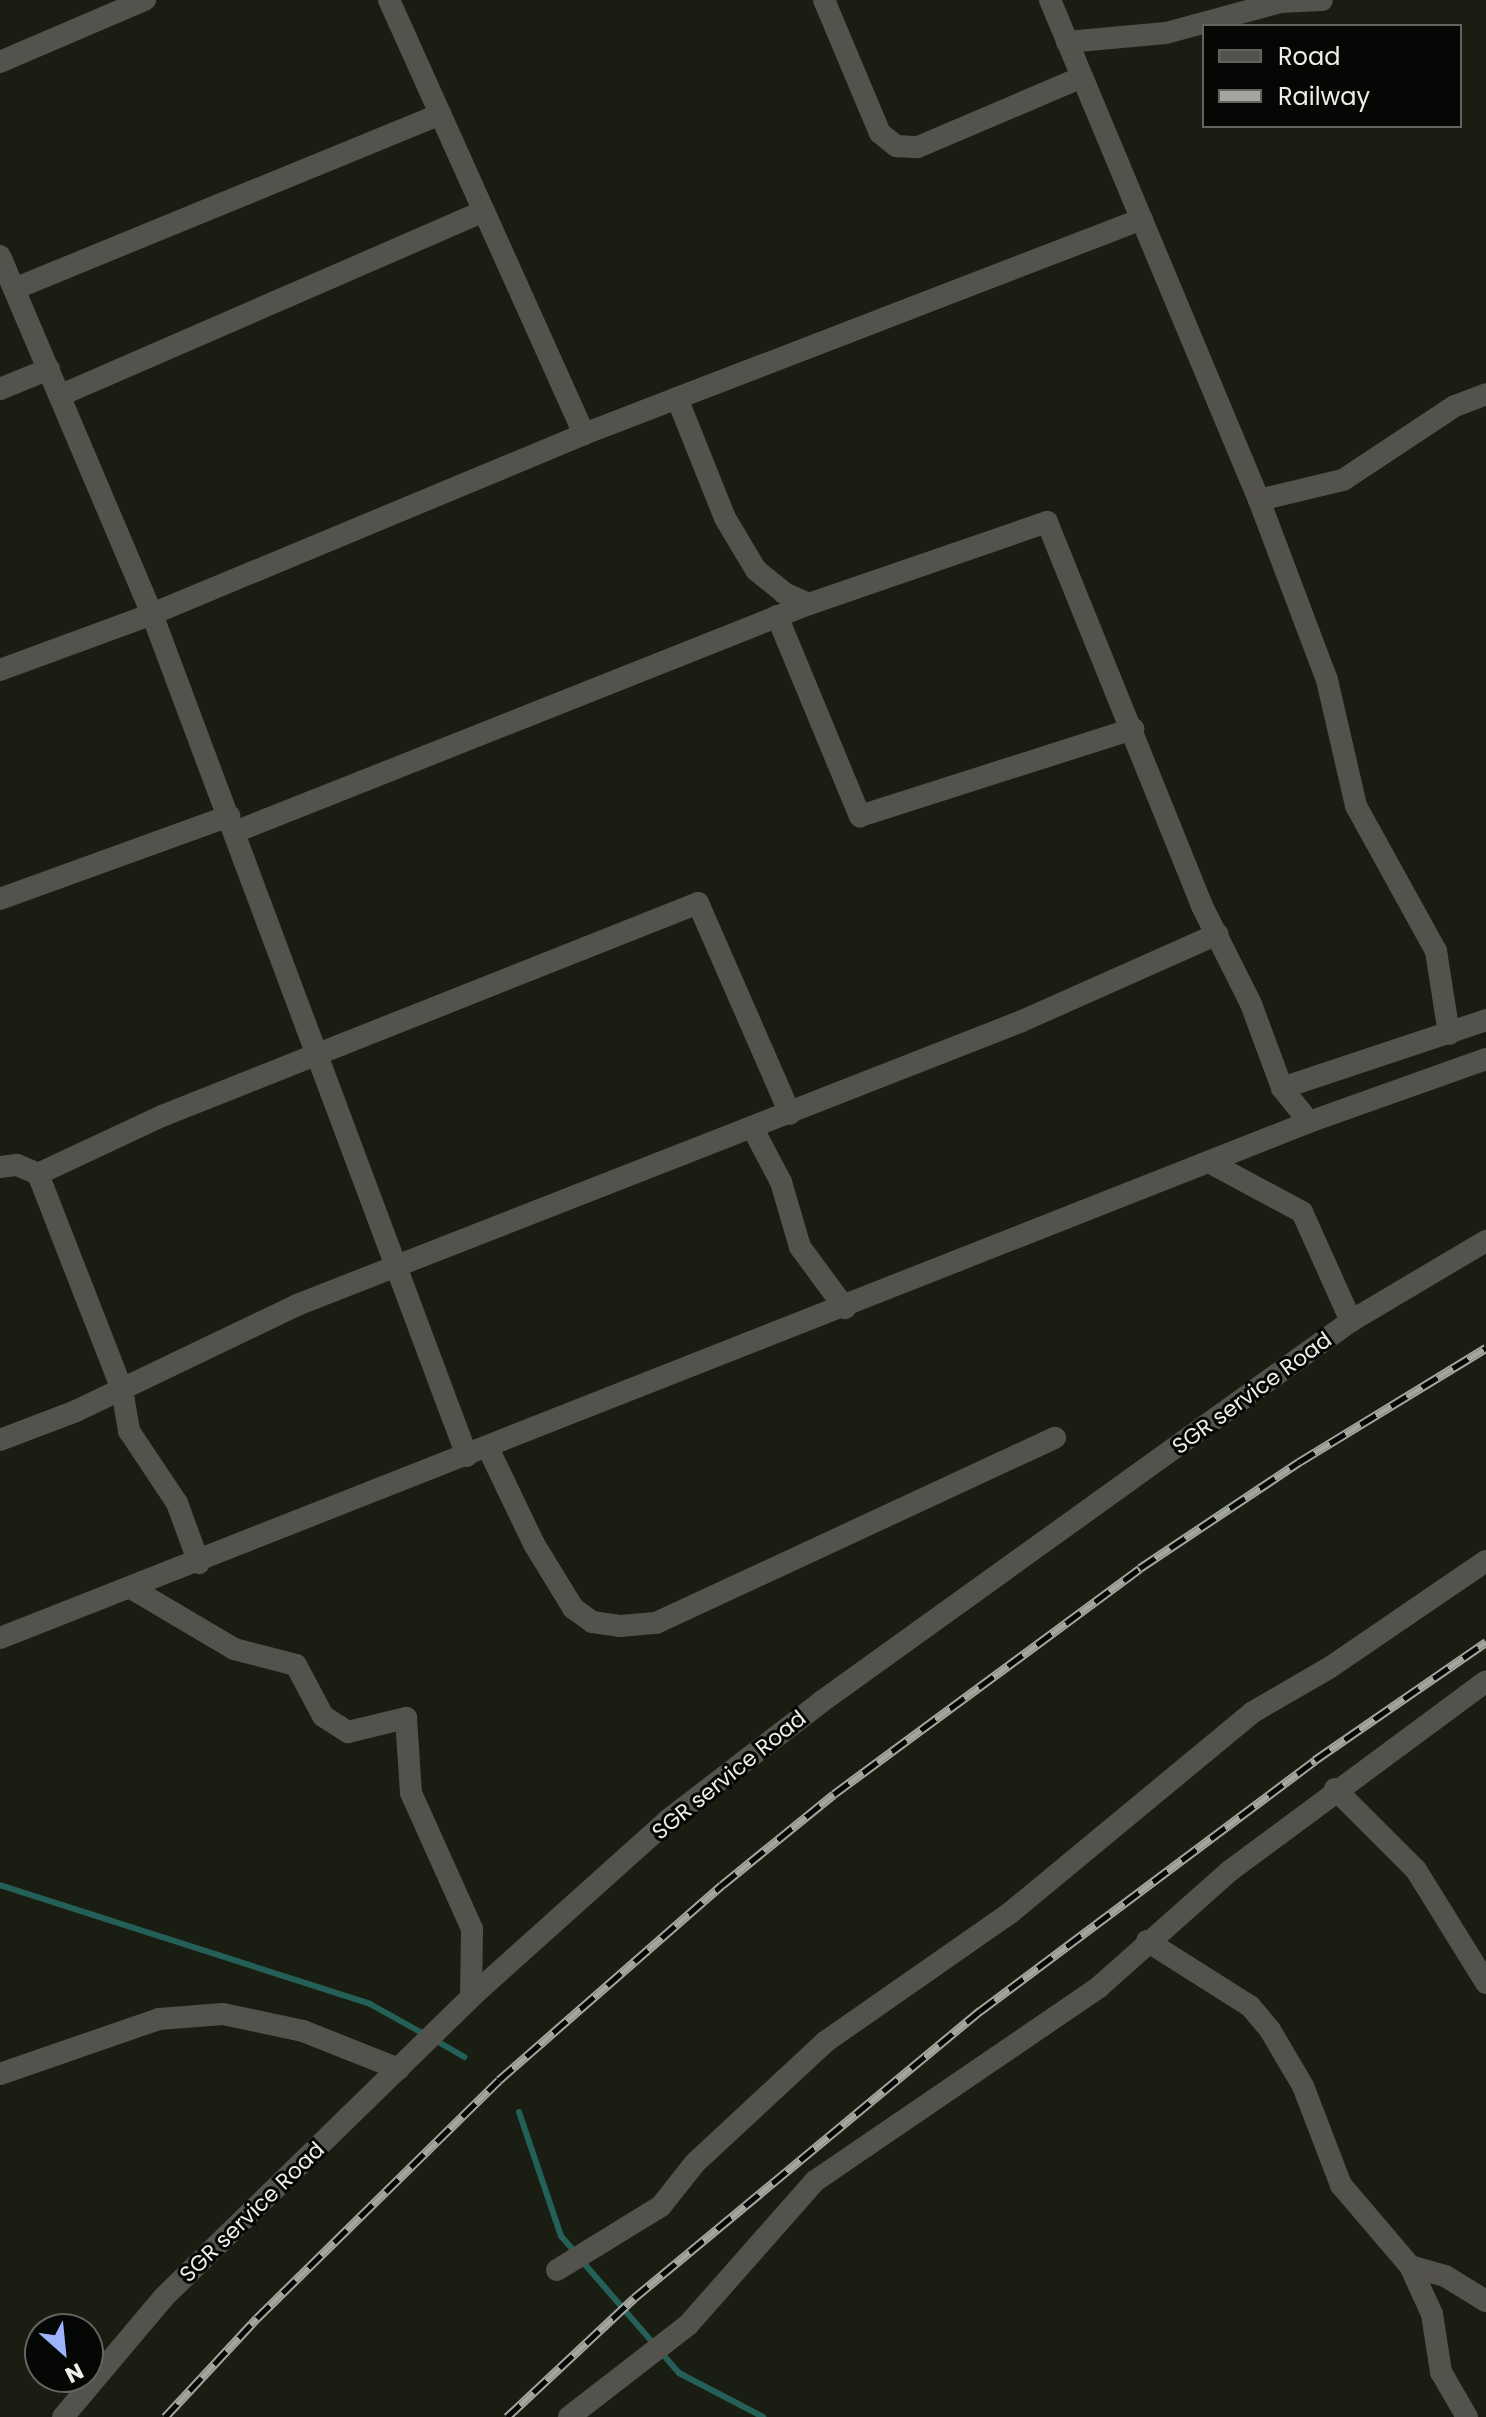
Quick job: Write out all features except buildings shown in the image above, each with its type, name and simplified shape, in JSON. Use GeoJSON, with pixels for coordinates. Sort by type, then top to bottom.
{"type":"FeatureCollection","features":[{"type":"Feature","properties":{"kind":"street"},"geometry":{"type":"LineString","coordinates":[[0,62],[145,0]]}},
{"type":"Feature","properties":{"kind":"street"},"geometry":{"type":"LineString","coordinates":[[389,0],[584,434]]}},
{"type":"Feature","properties":{"kind":"street"},"geometry":{"type":"LineString","coordinates":[[824,0],[880,133],[896,146],[918,147],[1082,77]]}},
{"type":"Feature","properties":{"kind":"street"},"geometry":{"type":"LineString","coordinates":[[1050,0],[1259,500],[1327,680],[1356,806],[1436,951],[1449,1034]]}},
{"type":"Feature","properties":{"kind":"street"},"geometry":{"type":"LineString","coordinates":[[1067,42],[1166,33],[1281,2],[1322,0]]}},
{"type":"Feature","properties":{"kind":"street"},"geometry":{"type":"LineString","coordinates":[[14,289],[440,114]]}},
{"type":"Feature","properties":{"kind":"street"},"geometry":{"type":"LineString","coordinates":[[61,395],[484,211]]}},
{"type":"Feature","properties":{"kind":"street"},"geometry":{"type":"LineString","coordinates":[[0,670],[152,614],[584,434],[1142,219]]}},
{"type":"Feature","properties":{"kind":"street"},"geometry":{"type":"LineString","coordinates":[[0,256],[152,614],[399,1264],[478,1452],[573,1608],[592,1622],[620,1626],[656,1623],[1055,1438]]}},
{"type":"Feature","properties":{"kind":"street"},"geometry":{"type":"LineString","coordinates":[[0,389],[49,369]]}},
{"type":"Feature","properties":{"kind":"street"},"geometry":{"type":"LineString","coordinates":[[1259,500],[1343,480],[1455,406],[1486,394]]}},
{"type":"Feature","properties":{"kind":"street"},"geometry":{"type":"LineString","coordinates":[[677,398],[725,518],[756,570],[784,593],[809,604]]}},
{"type":"Feature","properties":{"kind":"street"},"geometry":{"type":"LineString","coordinates":[[0,899],[232,824],[809,604],[1047,522],[1282,1088],[1309,1122]]}},
{"type":"Feature","properties":{"kind":"street"},"geometry":{"type":"LineString","coordinates":[[777,616],[860,816],[1133,729]]}},
{"type":"Feature","properties":{"kind":"street"},"geometry":{"type":"LineString","coordinates":[[38,1174],[162,1116],[698,903],[790,1114]]}},
{"type":"Feature","properties":{"kind":"street"},"geometry":{"type":"LineString","coordinates":[[0,1440],[122,1389],[297,1305],[1022,1021],[1217,934]]}},
{"type":"Feature","properties":{"kind":"street"},"geometry":{"type":"LineString","coordinates":[[1282,1088],[1486,1020]]}},
{"type":"Feature","properties":{"kind":"street"},"geometry":{"type":"LineString","coordinates":[[0,1638],[199,1563],[1309,1122],[1486,1059]]}},
{"type":"Feature","properties":{"kind":"street"},"geometry":{"type":"LineString","coordinates":[[752,1127],[781,1182],[800,1247],[845,1308]]}},
{"type":"Feature","properties":{"kind":"street"},"geometry":{"type":"LineString","coordinates":[[1209,1162],[1302,1212],[1351,1321]]}},
{"type":"Feature","properties":{"kind":"street"},"geometry":{"type":"LineString","coordinates":[[0,1167],[17,1165],[38,1174],[122,1389],[129,1431],[177,1503],[199,1563]]}},
{"type":"Feature","properties":{"kind":"street","name":"SGR service Road"},"geometry":{"type":"LineString","coordinates":[[63,2417],[164,2297],[451,2020],[471,1997],[668,1820],[821,1702],[1351,1321],[1486,1241]]}},
{"type":"Feature","properties":{"kind":"street"},"geometry":{"type":"LineString","coordinates":[[557,2270],[661,2206],[695,2163],[825,2042],[1010,1913],[1253,1712],[1329,1668],[1486,1561]]}},
{"type":"Feature","properties":{"kind":"street"},"geometry":{"type":"LineString","coordinates":[[131,1588],[234,1649],[296,1665],[323,1716],[348,1732],[406,1718],[411,1793],[472,1929],[471,1997]]}},
{"type":"Feature","properties":{"kind":"street"},"geometry":{"type":"LineString","coordinates":[[569,2417],[669,2341],[815,2181],[1099,1987],[1147,1941],[1335,1789],[1486,1681]]}},
{"type":"Feature","properties":{"kind":"street"},"geometry":{"type":"LineString","coordinates":[[1335,1789],[1416,1870],[1486,1983]]}},
{"type":"Feature","properties":{"kind":"street"},"geometry":{"type":"LineString","coordinates":[[1147,1941],[1250,2006],[1270,2030],[1303,2086],[1341,2185],[1410,2266],[1432,2314],[1441,2372],[1467,2417]]}},
{"type":"Feature","properties":{"kind":"street"},"geometry":{"type":"LineString","coordinates":[[0,2074],[159,2019],[223,2014],[303,2031],[399,2069]]}},
{"type":"Feature","properties":{"kind":"street"},"geometry":{"type":"LineString","coordinates":[[0,2055],[29,2063]]}},
{"type":"Feature","properties":{"kind":"street"},"geometry":{"type":"LineString","coordinates":[[1410,2266],[1445,2276],[1486,2301]]}},
{"type":"Feature","properties":{"kind":"waterway"},"geometry":{"type":"LineString","coordinates":[[0,1885],[370,2004],[426,2035]]}},
{"type":"Feature","properties":{"kind":"waterway"},"geometry":{"type":"LineString","coordinates":[[435,2040],[465,2057]]}},
{"type":"Feature","properties":{"kind":"waterway"},"geometry":{"type":"LineString","coordinates":[[519,2112],[561,2236],[575,2252]]}},
{"type":"Feature","properties":{"kind":"waterway"},"geometry":{"type":"LineString","coordinates":[[582,2261],[679,2373],[763,2417]]}},
{"type":"Feature","properties":{"kind":"railway"},"geometry":{"type":"LineString","coordinates":[[165,2417],[257,2318],[499,2080],[722,1885],[834,1794],[1140,1568],[1299,1462],[1486,1348]]}},
{"type":"Feature","properties":{"kind":"railway"},"geometry":{"type":"LineString","coordinates":[[507,2417],[634,2298],[980,2011],[1315,1760],[1486,1642]]}}]}
